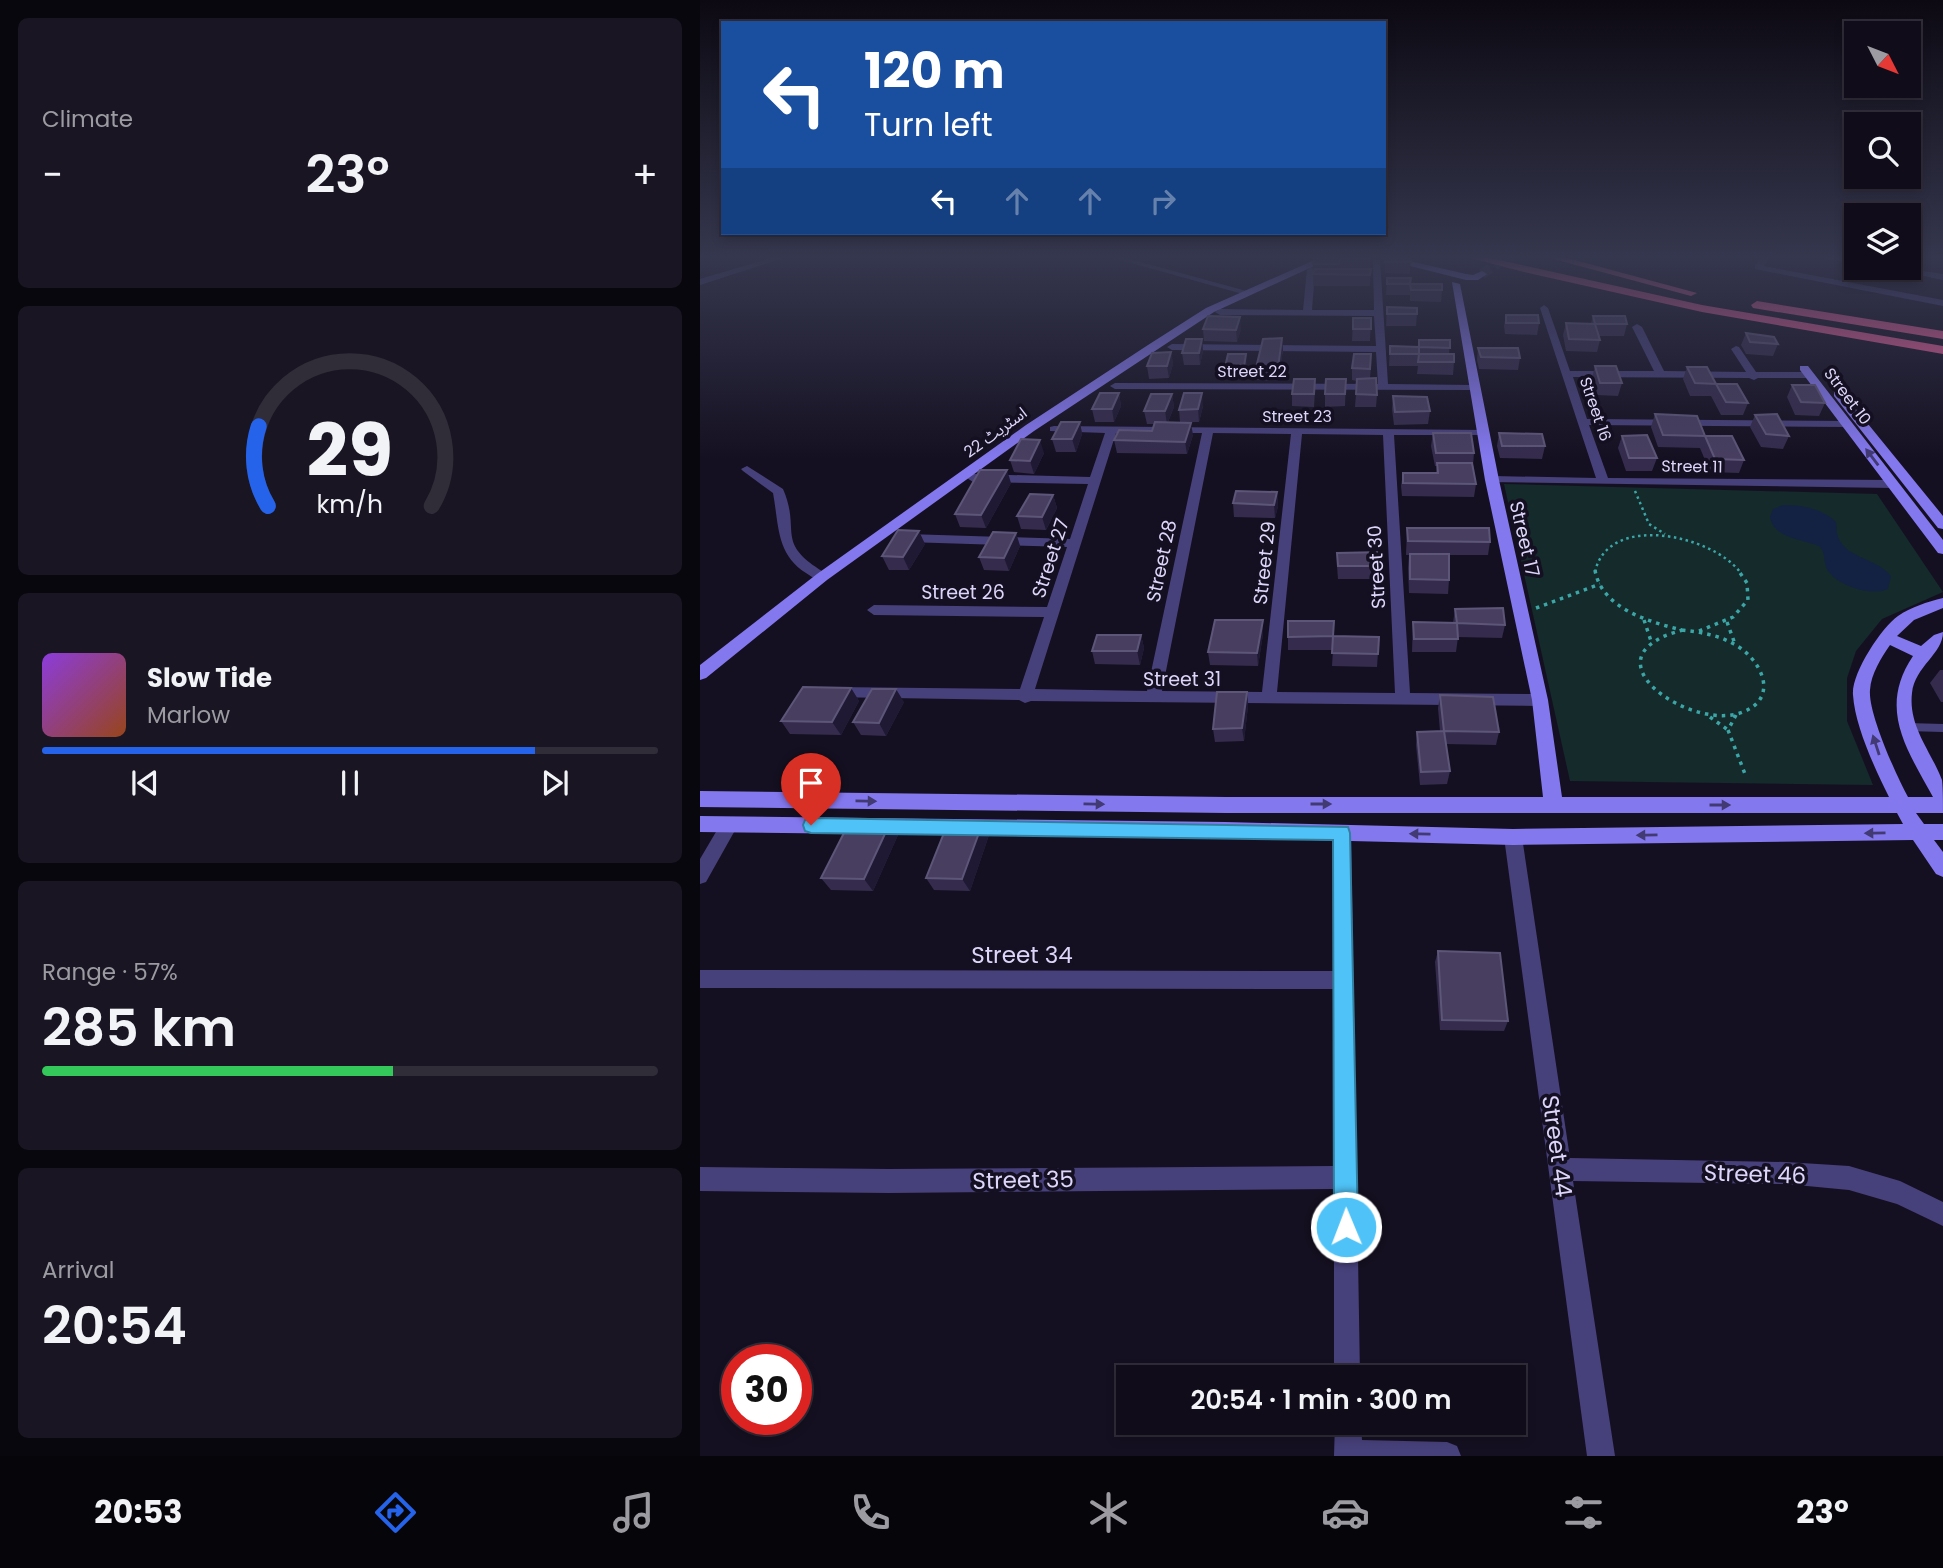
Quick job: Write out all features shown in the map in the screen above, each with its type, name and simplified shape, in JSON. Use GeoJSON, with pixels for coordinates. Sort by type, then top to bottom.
{"type":"FeatureCollection","features":[{"type":"Feature","properties":{"kind":"highway"},"geometry":{"type":"LineString","coordinates":[[1775,323],[1943,350]]}},
{"type":"Feature","properties":{"kind":"highway"},"geometry":{"type":"LineString","coordinates":[[1869,323],[1943,335]]}},
{"type":"Feature","properties":{"kind":"street","name":"اسٹریٹ 22"},"geometry":{"type":"LineString","coordinates":[[700,674],[821,577],[1030,428],[1190,323]]}},
{"type":"Feature","properties":{"kind":"street"},"geometry":{"type":"LineString","coordinates":[[1379,323],[1383,388]]}},
{"type":"Feature","properties":{"kind":"street","name":"Street 17"},"geometry":{"type":"LineString","coordinates":[[1462,323],[1482,432],[1540,700],[1553,803]]}},
{"type":"Feature","properties":{"kind":"street","name":"Street 16"},"geometry":{"type":"LineString","coordinates":[[1549,323],[1604,481]]}},
{"type":"Feature","properties":{"kind":"street"},"geometry":{"type":"LineString","coordinates":[[1637,327],[1661,375]]}},
{"type":"Feature","properties":{"kind":"street"},"geometry":{"type":"LineString","coordinates":[[1172,347],[1381,349]]}},
{"type":"Feature","properties":{"kind":"street"},"geometry":{"type":"LineString","coordinates":[[1736,349],[1754,377]]}},
{"type":"Feature","properties":{"kind":"street","name":"Street 10"},"geometry":{"type":"LineString","coordinates":[[1943,525],[1819,369],[1804,368],[1943,550]]}},
{"type":"Feature","properties":{"kind":"street"},"geometry":{"type":"LineString","coordinates":[[1567,374],[1754,377],[1810,375]]}},
{"type":"Feature","properties":{"kind":"street","name":"Street 22"},"geometry":{"type":"LineString","coordinates":[[1115,386],[1473,388]]}},
{"type":"Feature","properties":{"kind":"street"},"geometry":{"type":"LineString","coordinates":[[1584,422],[1847,424]]}},
{"type":"Feature","properties":{"kind":"street","name":"Street 23"},"geometry":{"type":"LineString","coordinates":[[1054,429],[1482,432]]}},
{"type":"Feature","properties":{"kind":"street","name":"Street 27"},"geometry":{"type":"LineString","coordinates":[[1025,697],[1111,430]]}},
{"type":"Feature","properties":{"kind":"street","name":"Street 28"},"geometry":{"type":"LineString","coordinates":[[1153,698],[1208,432]]}},
{"type":"Feature","properties":{"kind":"street","name":"Street 29"},"geometry":{"type":"LineString","coordinates":[[1269,698],[1297,432]]}},
{"type":"Feature","properties":{"kind":"street","name":"Street 30"},"geometry":{"type":"LineString","coordinates":[[1388,433],[1403,699]]}},
{"type":"Feature","properties":{"kind":"street"},"geometry":{"type":"LineString","coordinates":[[747,469],[779,492],[787,548],[798,564],[821,577]]}},
{"type":"Feature","properties":{"kind":"street"},"geometry":{"type":"LineString","coordinates":[[974,478],[1096,481]]}},
{"type":"Feature","properties":{"kind":"street","name":"Street 11"},"geometry":{"type":"LineString","coordinates":[[1492,480],[1893,484]]}},
{"type":"Feature","properties":{"kind":"street"},"geometry":{"type":"LineString","coordinates":[[907,538],[1074,543]]}},
{"type":"Feature","properties":{"kind":"street"},"geometry":{"type":"LineString","coordinates":[[1943,603],[1928,607],[1899,623],[1874,656],[1861,692],[1876,749],[1902,806],[1916,833],[1943,868]]}},
{"type":"Feature","properties":{"kind":"street","name":"Street 26"},"geometry":{"type":"LineString","coordinates":[[874,610],[1052,612]]}},
{"type":"Feature","properties":{"kind":"street"},"geometry":{"type":"LineString","coordinates":[[1943,637],[1912,667],[1902,703],[1915,747],[1943,799]]}},
{"type":"Feature","properties":{"kind":"street"},"geometry":{"type":"LineString","coordinates":[[1888,638],[1923,654]]}},
{"type":"Feature","properties":{"kind":"street","name":"Street 31"},"geometry":{"type":"LineString","coordinates":[[824,693],[1540,700]]}},
{"type":"Feature","properties":{"kind":"street"},"geometry":{"type":"LineString","coordinates":[[700,799],[1226,805],[1943,805]]}},
{"type":"Feature","properties":{"kind":"street"},"geometry":{"type":"LineString","coordinates":[[1225,830],[1226,805]]}},
{"type":"Feature","properties":{"kind":"street"},"geometry":{"type":"LineString","coordinates":[[700,824],[1225,830],[1513,837],[1943,832]]}},
{"type":"Feature","properties":{"kind":"street"},"geometry":{"type":"LineString","coordinates":[[700,876],[729,825]]}},
{"type":"Feature","properties":{"kind":"street"},"geometry":{"type":"LineString","coordinates":[[1342,833],[1347,1365]]}},
{"type":"Feature","properties":{"kind":"street","name":"Street 44"},"geometry":{"type":"LineString","coordinates":[[1513,837],[1601,1456]]}},
{"type":"Feature","properties":{"kind":"street","name":"Street 34"},"geometry":{"type":"LineString","coordinates":[[700,979],[1343,981]]}},
{"type":"Feature","properties":{"kind":"street","name":"Street 46"},"geometry":{"type":"LineString","coordinates":[[1561,1169],[1849,1178],[1900,1193],[1943,1214]]}},
{"type":"Feature","properties":{"kind":"street","name":"Street 35"},"geometry":{"type":"LineString","coordinates":[[700,1179],[889,1181],[1345,1177]]}},
{"type":"Feature","properties":{"kind":"street"},"geometry":{"type":"LineString","coordinates":[[1348,1435],[1348,1455],[1447,1456]]}},
{"type":"Feature","properties":{"kind":"lane"},"geometry":{"type":"LineString","coordinates":[[1908,727],[1943,727]]}},
{"type":"Feature","properties":{"kind":"path"},"geometry":{"type":"LineString","coordinates":[[1634,490],[1649,524],[1667,535]]}},
{"type":"Feature","properties":{"kind":"path"},"geometry":{"type":"LineString","coordinates":[[1682,630],[1658,636],[1641,656],[1641,669],[1647,683],[1660,696],[1679,707],[1708,715],[1736,715],[1757,706],[1765,694],[1765,680],[1759,665],[1736,645],[1699,631],[1682,630],[1643,620],[1620,607],[1604,592],[1596,576],[1596,561],[1604,549],[1619,540],[1639,535],[1667,535],[1708,546],[1727,558],[1741,572],[1749,588],[1748,603],[1738,617],[1699,631]]}},
{"type":"Feature","properties":{"kind":"path"},"geometry":{"type":"LineString","coordinates":[[1542,607],[1600,584]]}},
{"type":"Feature","properties":{"kind":"path"},"geometry":{"type":"LineString","coordinates":[[1643,620],[1649,629],[1651,641]]}},
{"type":"Feature","properties":{"kind":"path"},"geometry":{"type":"LineString","coordinates":[[1727,622],[1736,645]]}},
{"type":"Feature","properties":{"kind":"path"},"geometry":{"type":"LineString","coordinates":[[1708,715],[1728,730],[1745,774]]}},
{"type":"Feature","properties":{"kind":"path"},"geometry":{"type":"LineString","coordinates":[[1728,730],[1736,715]]}},
{"type":"Feature","properties":{"kind":"green space"},"geometry":{"type":"Polygon","coordinates":[[[1504,484],[1877,494],[1943,592],[1882,619],[1856,651],[1847,678],[1847,721],[1873,785],[1570,781],[1504,484]]]}},
{"type":"Feature","properties":{"kind":"water"},"geometry":{"type":"Polygon","coordinates":[[[1783,505],[1811,508],[1830,517],[1836,522],[1837,535],[1843,545],[1891,576],[1888,589],[1863,590],[1836,579],[1826,567],[1824,554],[1819,546],[1777,530],[1770,517],[1773,509],[1783,505]]]}},
{"type":"Feature","properties":{"kind":"building"},"geometry":{"type":"Polygon","coordinates":[[[1205,323],[1238,323],[1236,330],[1203,329],[1205,323]]]}},
{"type":"Feature","properties":{"kind":"building"},"geometry":{"type":"Polygon","coordinates":[[[1353,323],[1371,323],[1371,329],[1353,329],[1353,323]]]}},
{"type":"Feature","properties":{"kind":"building"},"geometry":{"type":"Polygon","coordinates":[[[1566,323],[1595,324],[1600,340],[1569,339],[1566,323]]]}},
{"type":"Feature","properties":{"kind":"building"},"geometry":{"type":"Polygon","coordinates":[[[1595,323],[1627,324],[1595,324],[1595,323]]]}},
{"type":"Feature","properties":{"kind":"building"},"geometry":{"type":"Polygon","coordinates":[[[1746,333],[1774,337],[1778,344],[1750,342],[1746,333]]]}},
{"type":"Feature","properties":{"kind":"building"},"geometry":{"type":"Polygon","coordinates":[[[1282,338],[1278,368],[1256,368],[1263,339],[1282,338]]]}},
{"type":"Feature","properties":{"kind":"building"},"geometry":{"type":"Polygon","coordinates":[[[1186,339],[1202,339],[1199,353],[1182,353],[1186,339]]]}},
{"type":"Feature","properties":{"kind":"building"},"geometry":{"type":"Polygon","coordinates":[[[1419,340],[1450,340],[1450,348],[1419,347],[1419,340]]]}},
{"type":"Feature","properties":{"kind":"building"},"geometry":{"type":"Polygon","coordinates":[[[1390,346],[1419,347],[1419,354],[1390,354],[1390,346]]]}},
{"type":"Feature","properties":{"kind":"building"},"geometry":{"type":"Polygon","coordinates":[[[1478,348],[1518,348],[1520,358],[1481,357],[1478,348]]]}},
{"type":"Feature","properties":{"kind":"building"},"geometry":{"type":"Polygon","coordinates":[[[1171,352],[1167,366],[1147,366],[1152,353],[1171,352]]]}},
{"type":"Feature","properties":{"kind":"building"},"geometry":{"type":"Polygon","coordinates":[[[1228,354],[1246,354],[1244,367],[1225,367],[1228,354]]]}},
{"type":"Feature","properties":{"kind":"building"},"geometry":{"type":"Polygon","coordinates":[[[1354,354],[1371,354],[1370,369],[1352,368],[1354,354]]]}},
{"type":"Feature","properties":{"kind":"building"},"geometry":{"type":"Polygon","coordinates":[[[1419,354],[1454,354],[1454,362],[1418,362],[1419,354]]]}},
{"type":"Feature","properties":{"kind":"building"},"geometry":{"type":"Polygon","coordinates":[[[1595,366],[1616,366],[1622,383],[1600,383],[1595,366]]]}},
{"type":"Feature","properties":{"kind":"building"},"geometry":{"type":"Polygon","coordinates":[[[1687,367],[1707,367],[1716,384],[1695,383],[1687,367]]]}},
{"type":"Feature","properties":{"kind":"building"},"geometry":{"type":"Polygon","coordinates":[[[1376,378],[1377,395],[1356,394],[1357,379],[1376,378]]]}},
{"type":"Feature","properties":{"kind":"building"},"geometry":{"type":"Polygon","coordinates":[[[1294,379],[1315,379],[1314,394],[1292,394],[1294,379]]]}},
{"type":"Feature","properties":{"kind":"building"},"geometry":{"type":"Polygon","coordinates":[[[1326,379],[1346,379],[1345,394],[1325,394],[1326,379]]]}},
{"type":"Feature","properties":{"kind":"building"},"geometry":{"type":"Polygon","coordinates":[[[1716,384],[1737,384],[1748,403],[1726,402],[1716,384]]]}},
{"type":"Feature","properties":{"kind":"building"},"geometry":{"type":"Polygon","coordinates":[[[1792,385],[1815,385],[1825,403],[1801,402],[1792,385]]]}},
{"type":"Feature","properties":{"kind":"building"},"geometry":{"type":"Polygon","coordinates":[[[1100,393],[1119,393],[1112,409],[1092,409],[1100,393]]]}},
{"type":"Feature","properties":{"kind":"building"},"geometry":{"type":"Polygon","coordinates":[[[1184,393],[1202,393],[1198,409],[1179,410],[1184,393]]]}},
{"type":"Feature","properties":{"kind":"building"},"geometry":{"type":"Polygon","coordinates":[[[1151,394],[1172,394],[1165,411],[1144,411],[1151,394]]]}},
{"type":"Feature","properties":{"kind":"building"},"geometry":{"type":"Polygon","coordinates":[[[1393,396],[1427,397],[1430,411],[1395,412],[1393,396]]]}},
{"type":"Feature","properties":{"kind":"building"},"geometry":{"type":"Polygon","coordinates":[[[1655,414],[1697,416],[1705,436],[1663,435],[1655,414]]]}},
{"type":"Feature","properties":{"kind":"building"},"geometry":{"type":"Polygon","coordinates":[[[1777,414],[1789,436],[1766,434],[1755,415],[1777,414]]]}},
{"type":"Feature","properties":{"kind":"building"},"geometry":{"type":"Polygon","coordinates":[[[1061,422],[1080,422],[1072,439],[1052,439],[1061,422]]]}},
{"type":"Feature","properties":{"kind":"building"},"geometry":{"type":"Polygon","coordinates":[[[1155,422],[1191,423],[1185,442],[1114,440],[1119,430],[1152,431],[1155,422]]]}},
{"type":"Feature","properties":{"kind":"building"},"geometry":{"type":"Polygon","coordinates":[[[1433,433],[1471,433],[1474,453],[1436,453],[1433,433]]]}},
{"type":"Feature","properties":{"kind":"building"},"geometry":{"type":"Polygon","coordinates":[[[1499,433],[1542,434],[1545,446],[1502,446],[1499,433]]]}},
{"type":"Feature","properties":{"kind":"building"},"geometry":{"type":"Polygon","coordinates":[[[1647,435],[1657,458],[1629,458],[1622,436],[1647,435]]]}},
{"type":"Feature","properties":{"kind":"building"},"geometry":{"type":"Polygon","coordinates":[[[1705,436],[1732,436],[1744,460],[1715,459],[1705,436]]]}},
{"type":"Feature","properties":{"kind":"building"},"geometry":{"type":"Polygon","coordinates":[[[1021,439],[1040,440],[1030,461],[1010,460],[1021,439]]]}},
{"type":"Feature","properties":{"kind":"building"},"geometry":{"type":"Polygon","coordinates":[[[1437,463],[1472,463],[1476,484],[1403,483],[1403,473],[1438,473],[1437,463]]]}},
{"type":"Feature","properties":{"kind":"building"},"geometry":{"type":"Polygon","coordinates":[[[980,470],[1007,470],[981,515],[955,514],[980,470]]]}},
{"type":"Feature","properties":{"kind":"building"},"geometry":{"type":"Polygon","coordinates":[[[1236,491],[1277,492],[1274,505],[1233,503],[1236,491]]]}},
{"type":"Feature","properties":{"kind":"building"},"geometry":{"type":"Polygon","coordinates":[[[1030,494],[1053,495],[1042,517],[1017,516],[1030,494]]]}},
{"type":"Feature","properties":{"kind":"building"},"geometry":{"type":"Polygon","coordinates":[[[1407,528],[1489,528],[1490,542],[1408,541],[1407,528]]]}},
{"type":"Feature","properties":{"kind":"building"},"geometry":{"type":"Polygon","coordinates":[[[898,530],[919,531],[903,557],[882,556],[898,530]]]}},
{"type":"Feature","properties":{"kind":"building"},"geometry":{"type":"Polygon","coordinates":[[[993,532],[1016,533],[1004,558],[979,557],[993,532]]]}},
{"type":"Feature","properties":{"kind":"building"},"geometry":{"type":"Polygon","coordinates":[[[1383,552],[1383,566],[1338,566],[1337,553],[1383,552]]]}},
{"type":"Feature","properties":{"kind":"building"},"geometry":{"type":"Polygon","coordinates":[[[1410,554],[1449,554],[1449,580],[1410,579],[1410,554]]]}},
{"type":"Feature","properties":{"kind":"building"},"geometry":{"type":"Polygon","coordinates":[[[1503,608],[1505,625],[1457,623],[1455,609],[1503,608]]]}},
{"type":"Feature","properties":{"kind":"building"},"geometry":{"type":"Polygon","coordinates":[[[1215,620],[1263,620],[1257,653],[1208,652],[1215,620]]]}},
{"type":"Feature","properties":{"kind":"building"},"geometry":{"type":"Polygon","coordinates":[[[1288,621],[1334,621],[1333,636],[1288,637],[1288,621]]]}},
{"type":"Feature","properties":{"kind":"building"},"geometry":{"type":"Polygon","coordinates":[[[1413,622],[1457,623],[1458,639],[1414,639],[1413,622]]]}},
{"type":"Feature","properties":{"kind":"building"},"geometry":{"type":"Polygon","coordinates":[[[1097,635],[1141,635],[1137,651],[1092,651],[1097,635]]]}},
{"type":"Feature","properties":{"kind":"building"},"geometry":{"type":"Polygon","coordinates":[[[1333,636],[1379,637],[1378,654],[1332,653],[1333,636]]]}},
{"type":"Feature","properties":{"kind":"building"},"geometry":{"type":"Polygon","coordinates":[[[803,687],[851,688],[832,722],[781,721],[803,687]]]}},
{"type":"Feature","properties":{"kind":"building"},"geometry":{"type":"Polygon","coordinates":[[[872,689],[896,689],[879,723],[853,722],[872,689]]]}},
{"type":"Feature","properties":{"kind":"building"},"geometry":{"type":"Polygon","coordinates":[[[1217,692],[1247,692],[1242,728],[1213,729],[1217,692]]]}},
{"type":"Feature","properties":{"kind":"building"},"geometry":{"type":"Polygon","coordinates":[[[1440,695],[1493,697],[1499,732],[1444,731],[1440,695]]]}},
{"type":"Feature","properties":{"kind":"building"},"geometry":{"type":"Polygon","coordinates":[[[1444,731],[1450,771],[1421,772],[1417,732],[1444,731]]]}},
{"type":"Feature","properties":{"kind":"building"},"geometry":{"type":"Polygon","coordinates":[[[983,822],[962,879],[926,878],[948,823],[983,822]]]}},
{"type":"Feature","properties":{"kind":"building"},"geometry":{"type":"Polygon","coordinates":[[[849,823],[890,823],[864,879],[821,878],[849,823]]]}},
{"type":"Feature","properties":{"kind":"building"},"geometry":{"type":"Polygon","coordinates":[[[1438,951],[1500,953],[1508,1021],[1442,1020],[1438,951]]]}},
{"type":"Feature","properties":{"kind":"route"},"geometry":{"type":"LineString","coordinates":[[811,825],[1342,833],[1346,1227]]}}]}
